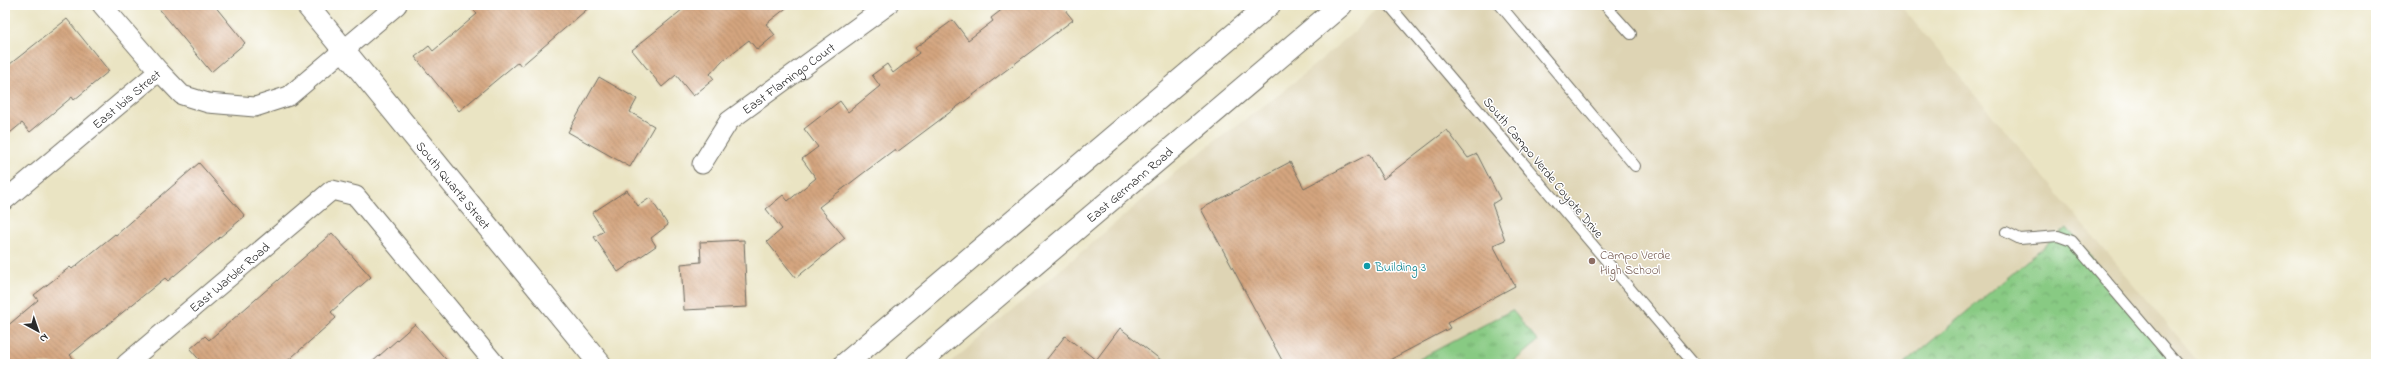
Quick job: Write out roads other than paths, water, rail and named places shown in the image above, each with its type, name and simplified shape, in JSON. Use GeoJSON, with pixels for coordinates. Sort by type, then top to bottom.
{"type":"FeatureCollection","features":[{"type":"Feature","properties":{"kind":"main road","name":"South Quartz Street"},"geometry":{"type":"LineString","coordinates":[[307,5],[600,364]]}},
{"type":"Feature","properties":{"kind":"main road"},"geometry":{"type":"LineString","coordinates":[[845,364],[1269,5]]}},
{"type":"Feature","properties":{"kind":"main road","name":"East Germann Road"},"geometry":{"type":"LineString","coordinates":[[917,364],[1341,5]]}},
{"type":"Feature","properties":{"kind":"street"},"geometry":{"type":"LineString","coordinates":[[102,5],[160,71]]}},
{"type":"Feature","properties":{"kind":"street","name":"East Ibis Street"},"geometry":{"type":"LineString","coordinates":[[5,200],[160,71],[182,95],[208,103],[255,107],[290,96],[397,5]]}},
{"type":"Feature","properties":{"kind":"street","name":"East Flamingo Court"},"geometry":{"type":"LineString","coordinates":[[702,164],[729,121],[888,5]]}},
{"type":"Feature","properties":{"kind":"street","name":"East Warbler Road"},"geometry":{"type":"LineString","coordinates":[[126,364],[332,190],[356,196],[494,364]]}},
{"type":"Feature","properties":{"kind":"lane","name":"South Campo Verde Coyote Drive"},"geometry":{"type":"LineString","coordinates":[[1389,5],[1694,364]]}},
{"type":"Feature","properties":{"kind":"lane"},"geometry":{"type":"LineString","coordinates":[[1500,5],[1635,166]]}},
{"type":"Feature","properties":{"kind":"lane"},"geometry":{"type":"LineString","coordinates":[[1606,5],[1631,34]]}},
{"type":"Feature","properties":{"kind":"lane"},"geometry":{"type":"LineString","coordinates":[[2006,232],[2020,239],[2058,236],[2072,241],[2177,364]]}},
{"type":"Feature","properties":{"kind":"place","name":"Campo Verde High School"},"geometry":{"type":"Point","coordinates":[1592,261]}},
{"type":"Feature","properties":{"kind":"place","name":"Building 3"},"geometry":{"type":"Point","coordinates":[1367,266]}}]}
